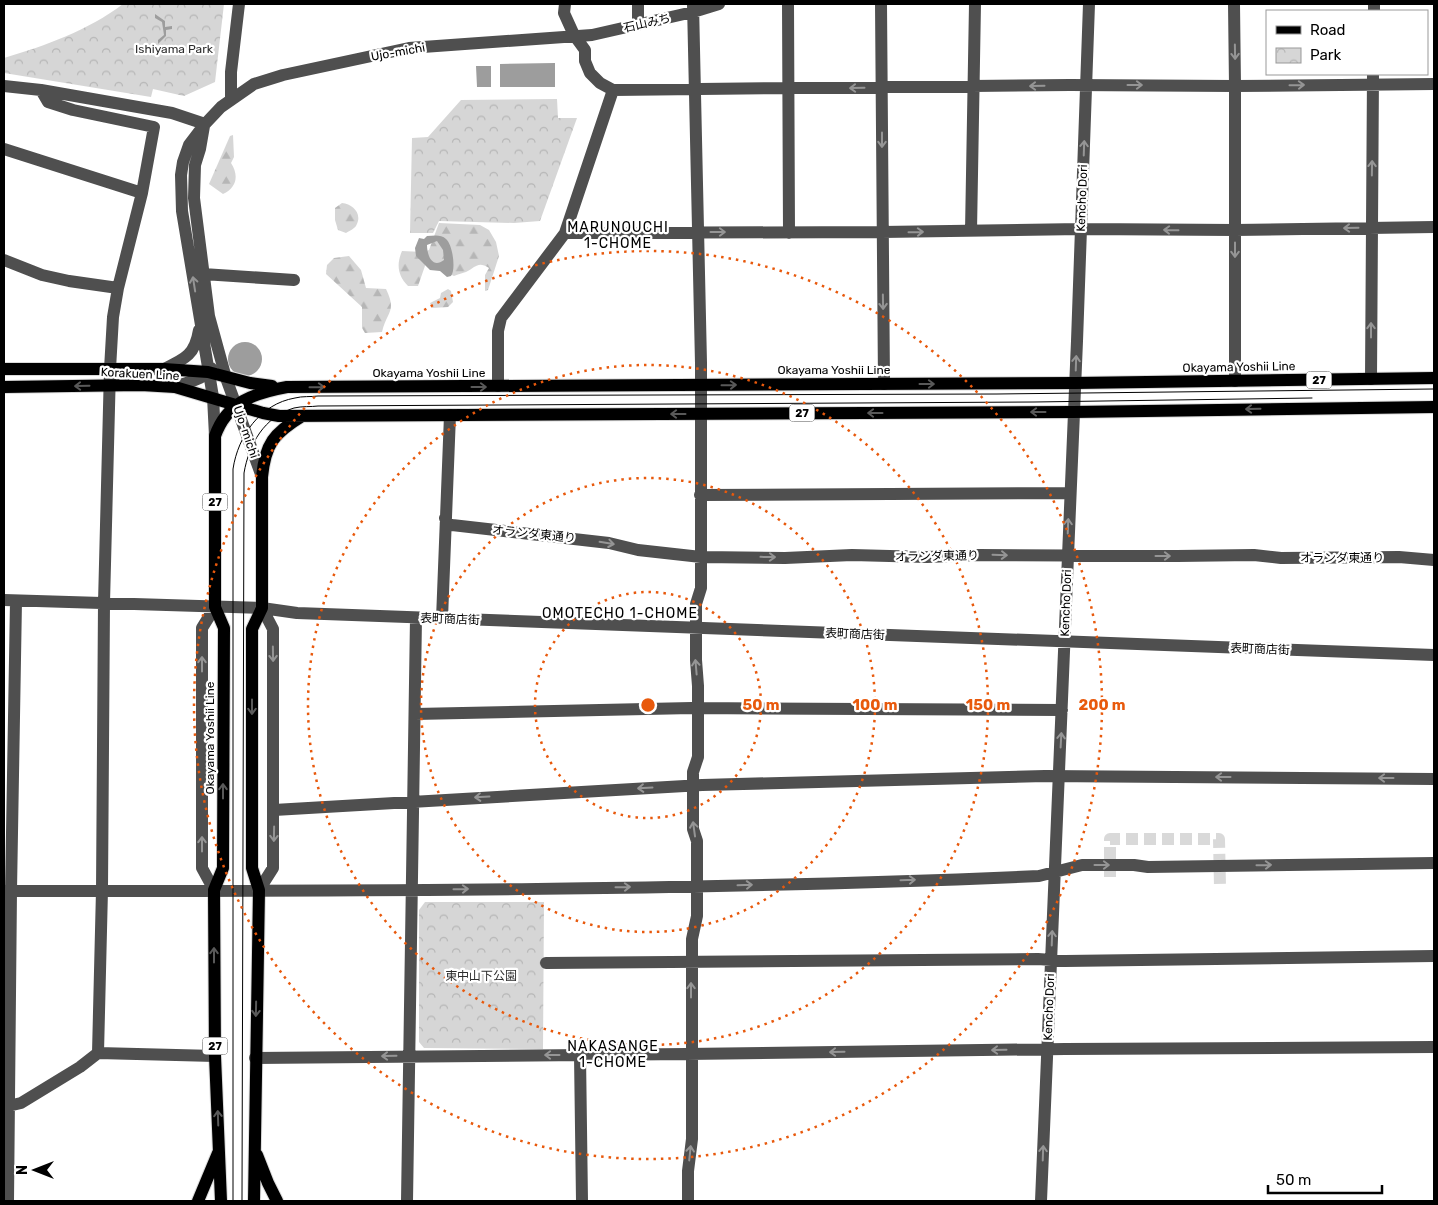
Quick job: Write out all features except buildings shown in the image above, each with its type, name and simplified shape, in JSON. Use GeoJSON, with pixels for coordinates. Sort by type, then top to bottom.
{"type":"FeatureCollection","features":[{"type":"Feature","properties":{"kind":"main road","name":"Korakuen Line"},"geometry":{"type":"LineString","coordinates":[[4,368],[208,372],[260,385],[287,387]]}},
{"type":"Feature","properties":{"kind":"main road","name":"Okayama Yoshii Line"},"geometry":{"type":"LineString","coordinates":[[222,1201],[215,1056],[214,890],[223,868],[224,628],[215,607],[215,436],[219,424],[226,414],[237,405],[263,391],[287,387],[1075,383],[1434,378]]}},
{"type":"Feature","properties":{"kind":"main road","name":"Korakuen Line"},"geometry":{"type":"LineString","coordinates":[[4,387],[175,387],[263,413],[279,416],[302,416]]}},
{"type":"Feature","properties":{"kind":"main road","name":"27"},"geometry":{"type":"LineString","coordinates":[[302,416],[1073,412],[1434,407]]}},
{"type":"Feature","properties":{"kind":"main road"},"geometry":{"type":"LineString","coordinates":[[254,1201],[259,890],[252,868],[252,629],[262,608],[262,477],[264,458],[278,432],[302,416]]}},
{"type":"Feature","properties":{"kind":"main road"},"geometry":{"type":"LineString","coordinates":[[254,1146],[277,1201]]}},
{"type":"Feature","properties":{"kind":"main road"},"geometry":{"type":"LineString","coordinates":[[198,1201],[219,1150]]}},
{"type":"Feature","properties":{"kind":"street"},"geometry":{"type":"LineString","coordinates":[[231,99],[231,72],[239,4]]}},
{"type":"Feature","properties":{"kind":"street"},"geometry":{"type":"LineString","coordinates":[[565,4],[564,13],[574,35],[584,50],[585,61],[590,73],[600,83],[613,90],[1086,85],[1235,86],[1373,79],[1434,84]]}},
{"type":"Feature","properties":{"kind":"street"},"geometry":{"type":"LineString","coordinates":[[638,4],[638,25]]}},
{"type":"Feature","properties":{"kind":"street","name":"石山みち"},"geometry":{"type":"LineString","coordinates":[[574,35],[592,35],[638,25],[693,8],[719,4]]}},
{"type":"Feature","properties":{"kind":"street"},"geometry":{"type":"LineString","coordinates":[[788,4],[789,232]]}},
{"type":"Feature","properties":{"kind":"street"},"geometry":{"type":"LineString","coordinates":[[881,4],[884,384]]}},
{"type":"Feature","properties":{"kind":"street"},"geometry":{"type":"LineString","coordinates":[[971,231],[975,4]]}},
{"type":"Feature","properties":{"kind":"street","name":"Kencho Dori"},"geometry":{"type":"LineString","coordinates":[[1041,1201],[1089,4]]}},
{"type":"Feature","properties":{"kind":"street"},"geometry":{"type":"LineString","coordinates":[[1234,4],[1235,381]]}},
{"type":"Feature","properties":{"kind":"street"},"geometry":{"type":"LineString","coordinates":[[688,1201],[688,1171],[692,1139],[692,939],[697,916],[697,841],[693,829],[693,772],[698,757],[696,604],[701,588],[699,232],[693,8]]}},
{"type":"Feature","properties":{"kind":"street","name":"Ujo-michi"},"geometry":{"type":"LineString","coordinates":[[215,436],[213,397],[182,210],[181,175],[189,145],[213,114],[254,84],[408,48],[574,35]]}},
{"type":"Feature","properties":{"kind":"street"},"geometry":{"type":"LineString","coordinates":[[1371,379],[1373,79]]}},
{"type":"Feature","properties":{"kind":"street"},"geometry":{"type":"LineString","coordinates":[[4,86],[41,90],[172,113],[205,124]]}},
{"type":"Feature","properties":{"kind":"street"},"geometry":{"type":"LineString","coordinates":[[41,90],[48,102],[73,110],[154,127],[142,193],[118,288],[113,317],[109,386],[104,603],[102,890],[98,1053]]}},
{"type":"Feature","properties":{"kind":"street"},"geometry":{"type":"LineString","coordinates":[[498,386],[498,331],[501,318],[565,233],[613,90]]}},
{"type":"Feature","properties":{"kind":"street","name":"Ujo-michi"},"geometry":{"type":"LineString","coordinates":[[205,124],[194,175],[194,198],[209,316],[226,378],[262,477]]}},
{"type":"Feature","properties":{"kind":"street"},"geometry":{"type":"LineString","coordinates":[[4,150],[142,193]]}},
{"type":"Feature","properties":{"kind":"street"},"geometry":{"type":"LineString","coordinates":[[565,233],[1081,229],[1235,230],[1434,227]]}},
{"type":"Feature","properties":{"kind":"street"},"geometry":{"type":"LineString","coordinates":[[4,260],[42,275],[69,282],[118,288]]}},
{"type":"Feature","properties":{"kind":"street"},"geometry":{"type":"LineString","coordinates":[[203,274],[294,280]]}},
{"type":"Feature","properties":{"kind":"street"},"geometry":{"type":"LineString","coordinates":[[164,370],[189,356],[197,340],[200,324]]}},
{"type":"Feature","properties":{"kind":"street"},"geometry":{"type":"LineString","coordinates":[[175,387],[198,379],[208,372],[218,352]]}},
{"type":"Feature","properties":{"kind":"street"},"geometry":{"type":"LineString","coordinates":[[442,619],[450,522],[450,415]]}},
{"type":"Feature","properties":{"kind":"street"},"geometry":{"type":"LineString","coordinates":[[700,495],[1070,493]]}},
{"type":"Feature","properties":{"kind":"street","name":"オランダ東通り"},"geometry":{"type":"LineString","coordinates":[[450,522],[540,536],[609,543],[638,550],[701,557],[785,558],[835,555],[919,557],[969,555],[1254,555],[1281,558],[1399,557],[1434,560]]}},
{"type":"Feature","properties":{"kind":"street"},"geometry":{"type":"LineString","coordinates":[[8,1201],[7,890],[10,600]]}},
{"type":"Feature","properties":{"kind":"street","name":"表町商店街"},"geometry":{"type":"LineString","coordinates":[[10,600],[262,608],[297,614],[1434,655]]}},
{"type":"Feature","properties":{"kind":"street"},"geometry":{"type":"LineString","coordinates":[[214,890],[202,868],[202,628],[215,607]]}},
{"type":"Feature","properties":{"kind":"street"},"geometry":{"type":"LineString","coordinates":[[259,890],[273,868],[274,810],[273,629],[262,608]]}},
{"type":"Feature","properties":{"kind":"street"},"geometry":{"type":"LineString","coordinates":[[407,1201],[416,618]]}},
{"type":"Feature","properties":{"kind":"street"},"geometry":{"type":"LineString","coordinates":[[415,714],[698,708],[1062,710]]}},
{"type":"Feature","properties":{"kind":"street"},"geometry":{"type":"LineString","coordinates":[[274,810],[693,786],[1059,776],[1434,779]]}},
{"type":"Feature","properties":{"kind":"street"},"geometry":{"type":"LineString","coordinates":[[7,890],[412,890],[696,886],[1035,876],[1082,865],[1134,864],[1148,868],[1434,863]]}},
{"type":"Feature","properties":{"kind":"street"},"geometry":{"type":"LineString","coordinates":[[546,963],[1065,961],[1434,956]]}},
{"type":"Feature","properties":{"kind":"street"},"geometry":{"type":"LineString","coordinates":[[255,1058],[1048,1049],[1434,1048]]}},
{"type":"Feature","properties":{"kind":"street"},"geometry":{"type":"LineString","coordinates":[[7,1107],[21,1103],[80,1067],[98,1053],[215,1056]]}},
{"type":"Feature","properties":{"kind":"street"},"geometry":{"type":"LineString","coordinates":[[580,1055],[582,1201]]}},
{"type":"Feature","properties":{"kind":"green space","name":"Ishiyama Park"},"geometry":{"type":"Polygon","coordinates":[[[123,4],[224,4],[215,82],[184,96],[153,89],[151,97],[4,73],[4,58],[36,48],[81,30],[123,4]]]}},
{"type":"Feature","properties":{"kind":"green space"},"geometry":{"type":"Polygon","coordinates":[[[557,99],[558,118],[577,118],[540,221],[514,223],[439,221],[433,233],[410,233],[412,138],[428,137],[461,100],[557,99]]]}},
{"type":"Feature","properties":{"kind":"green space"},"geometry":{"type":"Polygon","coordinates":[[[233,135],[234,157],[231,163],[236,176],[234,185],[223,194],[209,184],[230,136],[233,135]]]}},
{"type":"Feature","properties":{"kind":"green space"},"geometry":{"type":"Polygon","coordinates":[[[342,203],[350,205],[358,214],[356,226],[346,233],[338,230],[335,220],[335,208],[342,203]]]}},
{"type":"Feature","properties":{"kind":"green space"},"geometry":{"type":"Polygon","coordinates":[[[439,223],[480,225],[489,230],[496,242],[499,256],[488,290],[485,291],[485,275],[489,268],[482,265],[454,276],[426,263],[418,286],[408,286],[405,282],[399,270],[402,251],[423,252],[429,250],[439,223]]]}},
{"type":"Feature","properties":{"kind":"green space"},"geometry":{"type":"Polygon","coordinates":[[[349,256],[361,270],[366,288],[386,289],[391,307],[382,332],[365,333],[362,328],[362,307],[326,274],[327,265],[334,258],[349,256]]]}},
{"type":"Feature","properties":{"kind":"green space"},"geometry":{"type":"Polygon","coordinates":[[[448,289],[451,291],[453,302],[448,307],[432,308],[430,303],[440,298],[441,293],[448,289]]]}},
{"type":"Feature","properties":{"kind":"green space","name":"東中山下公園"},"geometry":{"type":"Polygon","coordinates":[[[425,902],[544,902],[543,1049],[424,1048],[419,1042],[419,910],[425,902]]]}},
{"type":"Feature","properties":{"kind":"shaded area"},"geometry":{"type":"Polygon","coordinates":[[[155,14],[165,21],[165,27],[172,26],[172,29],[166,30],[166,36],[158,44],[158,40],[164,35],[162,22],[155,18],[155,14]]]}},
{"type":"Feature","properties":{"kind":"shaded area"},"geometry":{"type":"Polygon","coordinates":[[[555,63],[555,87],[500,87],[500,64],[555,63]]]}},
{"type":"Feature","properties":{"kind":"shaded area"},"geometry":{"type":"Polygon","coordinates":[[[476,66],[491,66],[491,87],[477,87],[476,66]]]}},
{"type":"Feature","properties":{"kind":"shaded area"},"geometry":{"type":"Polygon","coordinates":[[[427,236],[439,236],[444,237],[448,242],[452,252],[453,263],[453,273],[451,276],[447,277],[440,271],[430,270],[416,256],[415,248],[419,238],[424,239],[427,236]],[[437,241],[427,245],[429,257],[436,263],[444,260],[443,250],[437,241]]]}},
{"type":"Feature","properties":{"kind":"shaded area"},"geometry":{"type":"Polygon","coordinates":[[[245,342],[257,347],[262,359],[257,371],[245,376],[233,371],[228,359],[233,347],[245,342]]]}},
{"type":"Feature","properties":{"kind":"tunnel"},"geometry":{"type":"LineString","coordinates":[[1110,877],[1110,839],[1219,839],[1220,887]]}},
{"type":"Feature","properties":{"kind":"tram line"},"geometry":{"type":"LineString","coordinates":[[233,1201],[233,469],[240,445],[246,434],[261,414],[271,407],[282,401],[318,396],[997,394],[1434,389]]}},
{"type":"Feature","properties":{"kind":"tram line"},"geometry":{"type":"LineString","coordinates":[[242,1201],[244,473],[254,442],[266,425],[274,418],[294,408],[318,406],[1034,402],[1312,398]]}},
{"type":"Feature","properties":{"kind":"district","name":"MARUNOUCHI 1-CHOME"},"geometry":{"type":"Point","coordinates":[618,236]}},
{"type":"Feature","properties":{"kind":"district","name":"OMOTECHO 1-CHOME"},"geometry":{"type":"Point","coordinates":[620,613]}},
{"type":"Feature","properties":{"kind":"district","name":"NAKASANGE 1-CHOME"},"geometry":{"type":"Point","coordinates":[613,1054]}}]}
